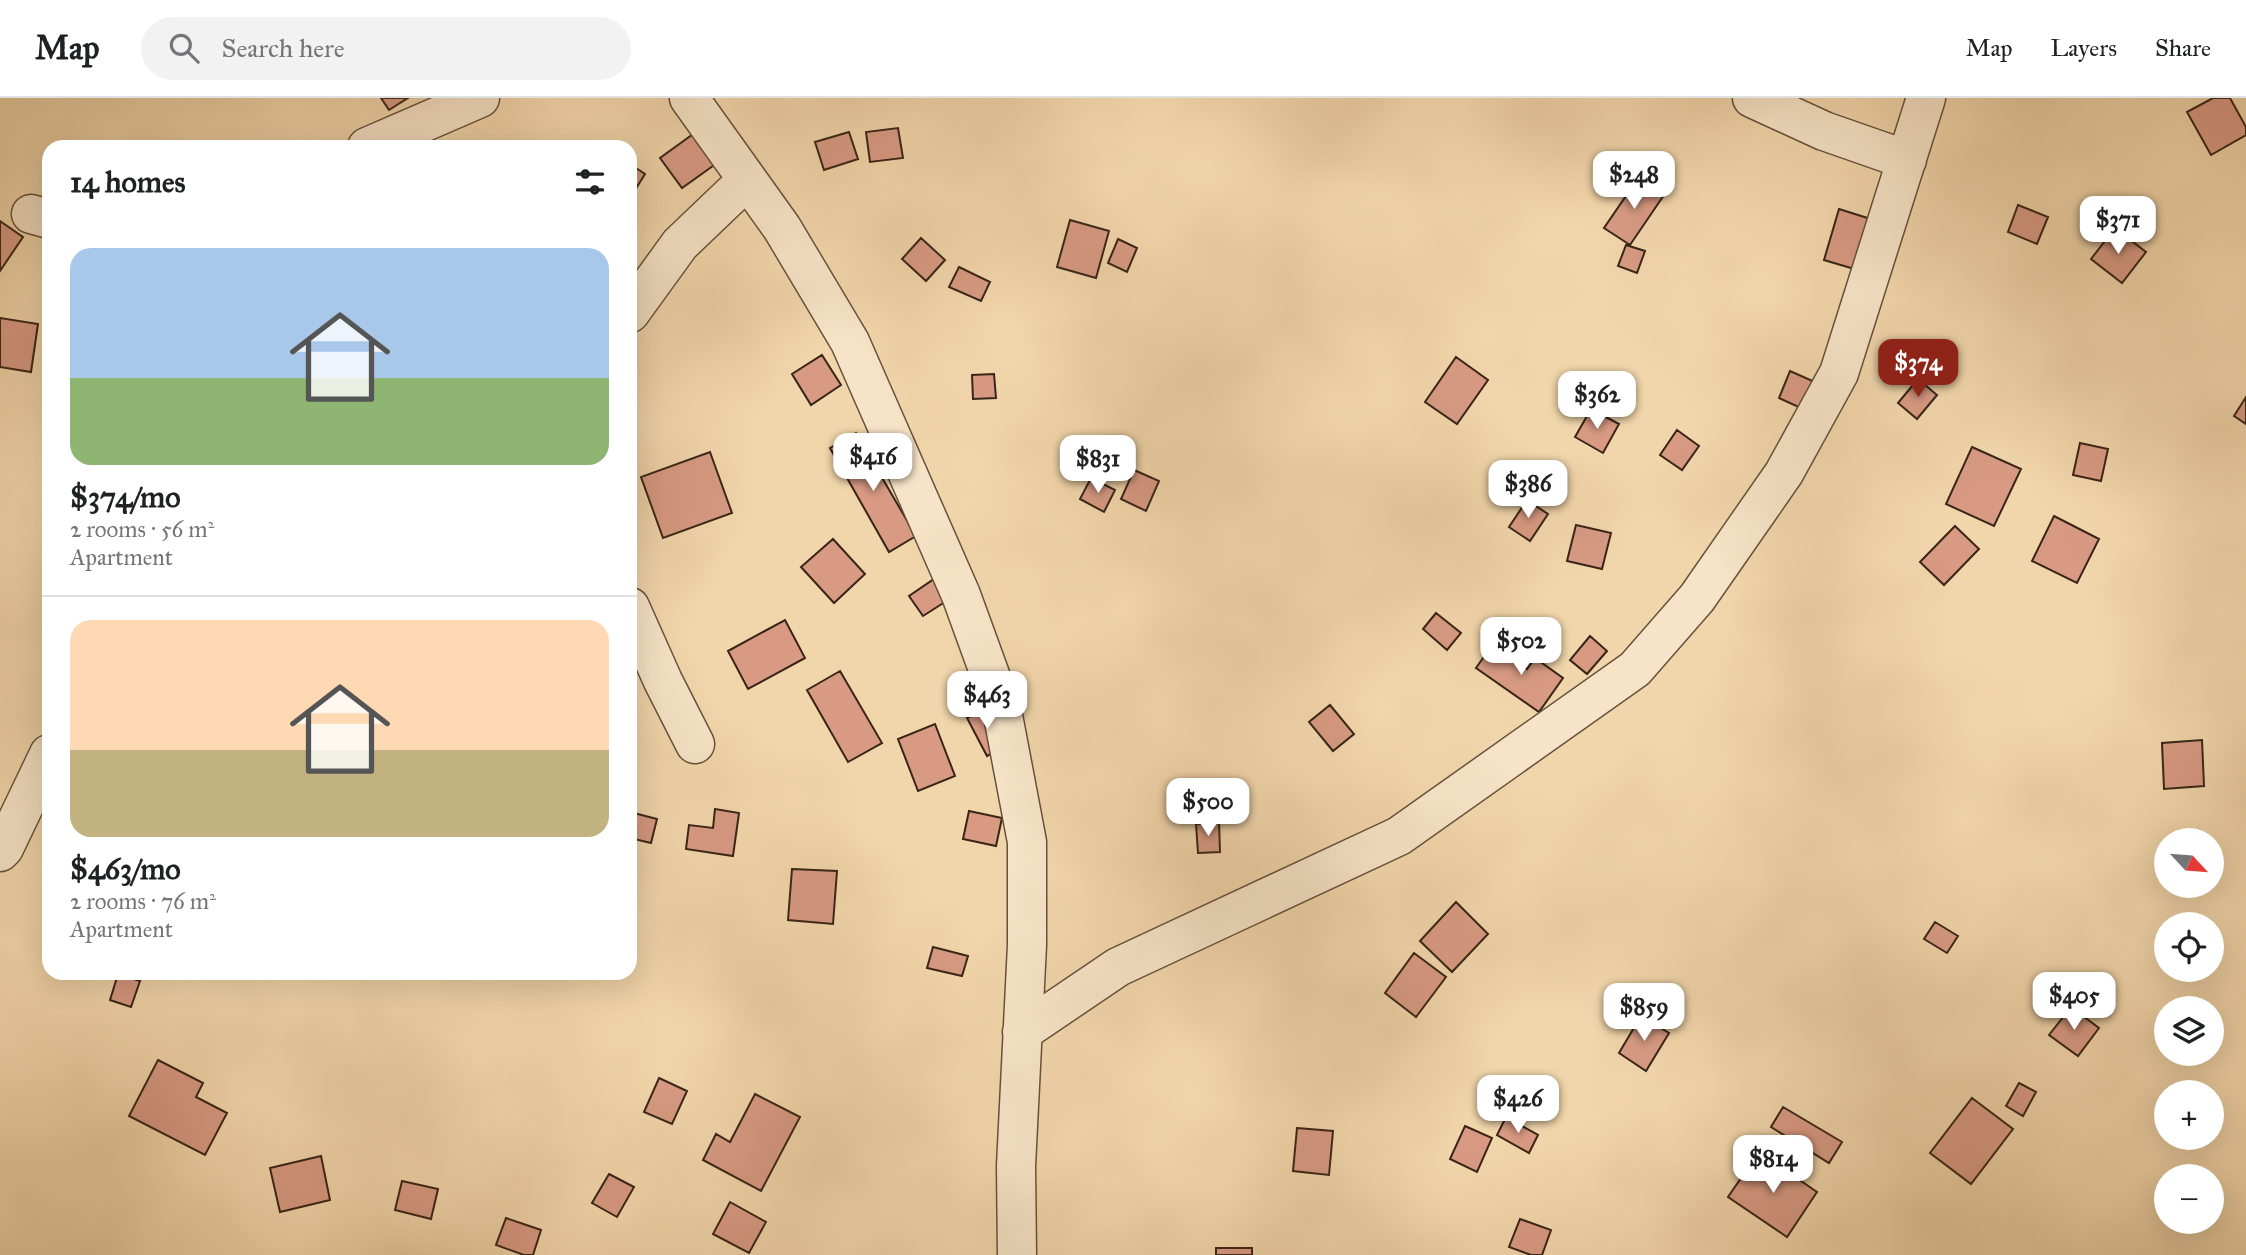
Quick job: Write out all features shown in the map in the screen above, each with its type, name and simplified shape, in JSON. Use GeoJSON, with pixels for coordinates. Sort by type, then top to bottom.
{"type":"FeatureCollection","features":[{"type":"Feature","properties":{"kind":"street"},"geometry":{"type":"LineString","coordinates":[[383,140],[480,98]]}},
{"type":"Feature","properties":{"kind":"street"},"geometry":{"type":"LineString","coordinates":[[689,98],[782,228],[850,342],[961,595],[1001,705],[1027,842],[1027,945],[1016,1166],[1017,1255]]}},
{"type":"Feature","properties":{"kind":"street"},"geometry":{"type":"LineString","coordinates":[[1752,98],[1824,131],[1907,160]]}},
{"type":"Feature","properties":{"kind":"street"},"geometry":{"type":"LineString","coordinates":[[1021,1031],[1118,967],[1399,836],[1635,669],[1697,598],[1784,473],[1839,373],[1926,98]]}},
{"type":"Feature","properties":{"kind":"street"},"geometry":{"type":"LineString","coordinates":[[637,303],[680,244],[747,180]]}},
{"type":"Feature","properties":{"kind":"street"},"geometry":{"type":"LineString","coordinates":[[637,623],[695,744]]}},
{"type":"Feature","properties":{"kind":"street"},"geometry":{"type":"LineString","coordinates":[[0,852],[42,769]]}},
{"type":"Feature","properties":{"kind":"building"},"geometry":{"type":"Polygon","coordinates":[[[381,98],[408,98],[389,110],[381,98]]]}},
{"type":"Feature","properties":{"kind":"building"},"geometry":{"type":"Polygon","coordinates":[[[2213,98],[2230,98],[2246,127],[2246,135],[2211,155],[2187,112],[2213,98]]]}},
{"type":"Feature","properties":{"kind":"building"},"geometry":{"type":"Polygon","coordinates":[[[898,128],[903,158],[870,162],[866,132],[898,128]]]}},
{"type":"Feature","properties":{"kind":"building"},"geometry":{"type":"Polygon","coordinates":[[[696,132],[717,163],[682,188],[660,158],[696,132]]]}},
{"type":"Feature","properties":{"kind":"building"},"geometry":{"type":"Polygon","coordinates":[[[849,132],[858,159],[824,170],[815,142],[849,132]]]}},
{"type":"Feature","properties":{"kind":"building"},"geometry":{"type":"Polygon","coordinates":[[[637,169],[645,174],[637,187],[637,169]]]}},
{"type":"Feature","properties":{"kind":"building"},"geometry":{"type":"Polygon","coordinates":[[[1639,177],[1664,195],[1630,245],[1604,228],[1639,177]]]}},
{"type":"Feature","properties":{"kind":"building"},"geometry":{"type":"Polygon","coordinates":[[[2018,205],[2048,217],[2037,244],[2008,232],[2018,205]]]}},
{"type":"Feature","properties":{"kind":"building"},"geometry":{"type":"Polygon","coordinates":[[[1839,209],[1877,221],[1861,271],[1824,260],[1839,209]]]}},
{"type":"Feature","properties":{"kind":"building"},"geometry":{"type":"Polygon","coordinates":[[[1070,220],[1109,231],[1096,278],[1057,267],[1070,220]]]}},
{"type":"Feature","properties":{"kind":"building"},"geometry":{"type":"Polygon","coordinates":[[[0,221],[23,237],[0,271],[0,221]]]}},
{"type":"Feature","properties":{"kind":"building"},"geometry":{"type":"Polygon","coordinates":[[[2115,228],[2146,252],[2122,283],[2091,259],[2115,228]]]}},
{"type":"Feature","properties":{"kind":"building"},"geometry":{"type":"Polygon","coordinates":[[[921,238],[945,260],[926,281],[902,259],[921,238]]]}},
{"type":"Feature","properties":{"kind":"building"},"geometry":{"type":"Polygon","coordinates":[[[1118,239],[1137,248],[1127,272],[1108,263],[1118,239]]]}},
{"type":"Feature","properties":{"kind":"building"},"geometry":{"type":"Polygon","coordinates":[[[1626,245],[1645,251],[1637,273],[1618,266],[1626,245]]]}},
{"type":"Feature","properties":{"kind":"building"},"geometry":{"type":"Polygon","coordinates":[[[959,267],[990,282],[981,301],[949,287],[959,267]]]}},
{"type":"Feature","properties":{"kind":"building"},"geometry":{"type":"Polygon","coordinates":[[[0,318],[38,324],[31,372],[0,367],[0,318]]]}},
{"type":"Feature","properties":{"kind":"building"},"geometry":{"type":"Polygon","coordinates":[[[822,355],[841,385],[811,405],[792,374],[822,355]]]}},
{"type":"Feature","properties":{"kind":"building"},"geometry":{"type":"Polygon","coordinates":[[[1456,357],[1488,380],[1457,424],[1425,402],[1456,357]]]}},
{"type":"Feature","properties":{"kind":"building"},"geometry":{"type":"Polygon","coordinates":[[[1790,371],[1817,383],[1805,410],[1779,398],[1790,371]]]}},
{"type":"Feature","properties":{"kind":"building"},"geometry":{"type":"Polygon","coordinates":[[[994,374],[996,398],[973,399],[972,375],[994,374]]]}},
{"type":"Feature","properties":{"kind":"building"},"geometry":{"type":"Polygon","coordinates":[[[1918,379],[1937,395],[1917,419],[1898,403],[1918,379]]]}},
{"type":"Feature","properties":{"kind":"building"},"geometry":{"type":"Polygon","coordinates":[[[2246,397],[2246,424],[2234,416],[2246,397]]]}},
{"type":"Feature","properties":{"kind":"building"},"geometry":{"type":"Polygon","coordinates":[[[1591,409],[1619,424],[1603,453],[1575,437],[1591,409]]]}},
{"type":"Feature","properties":{"kind":"building"},"geometry":{"type":"Polygon","coordinates":[[[1677,430],[1699,446],[1682,470],[1660,455],[1677,430]]]}},
{"type":"Feature","properties":{"kind":"building"},"geometry":{"type":"Polygon","coordinates":[[[856,433],[916,536],[889,552],[830,448],[856,433]]]}},
{"type":"Feature","properties":{"kind":"building"},"geometry":{"type":"Polygon","coordinates":[[[2080,443],[2108,449],[2101,481],[2073,475],[2080,443]]]}},
{"type":"Feature","properties":{"kind":"building"},"geometry":{"type":"Polygon","coordinates":[[[1972,447],[2021,469],[1994,526],[1946,504],[1972,447]]]}},
{"type":"Feature","properties":{"kind":"building"},"geometry":{"type":"Polygon","coordinates":[[[710,452],[732,513],[663,538],[641,477],[710,452]]]}},
{"type":"Feature","properties":{"kind":"building"},"geometry":{"type":"Polygon","coordinates":[[[1134,470],[1159,481],[1146,511],[1121,499],[1134,470]]]}},
{"type":"Feature","properties":{"kind":"building"},"geometry":{"type":"Polygon","coordinates":[[[1091,478],[1115,490],[1104,512],[1080,499],[1091,478]]]}},
{"type":"Feature","properties":{"kind":"building"},"geometry":{"type":"Polygon","coordinates":[[[1527,500],[1548,514],[1530,541],[1509,527],[1527,500]]]}},
{"type":"Feature","properties":{"kind":"building"},"geometry":{"type":"Polygon","coordinates":[[[2054,516],[2099,539],[2077,583],[2032,561],[2054,516]]]}},
{"type":"Feature","properties":{"kind":"building"},"geometry":{"type":"Polygon","coordinates":[[[1576,525],[1611,533],[1602,569],[1567,561],[1576,525]]]}},
{"type":"Feature","properties":{"kind":"building"},"geometry":{"type":"Polygon","coordinates":[[[1955,526],[1979,549],[1944,585],[1920,562],[1955,526]]]}},
{"type":"Feature","properties":{"kind":"building"},"geometry":{"type":"Polygon","coordinates":[[[833,539],[865,574],[834,603],[801,567],[833,539]]]}},
{"type":"Feature","properties":{"kind":"building"},"geometry":{"type":"Polygon","coordinates":[[[934,579],[948,600],[923,616],[909,596],[934,579]]]}},
{"type":"Feature","properties":{"kind":"building"},"geometry":{"type":"Polygon","coordinates":[[[1436,613],[1461,633],[1447,650],[1423,629],[1436,613]]]}},
{"type":"Feature","properties":{"kind":"building"},"geometry":{"type":"Polygon","coordinates":[[[785,620],[805,658],[748,689],[728,651],[785,620]]]}},
{"type":"Feature","properties":{"kind":"building"},"geometry":{"type":"Polygon","coordinates":[[[1590,636],[1607,651],[1587,674],[1570,660],[1590,636]]]}},
{"type":"Feature","properties":{"kind":"building"},"geometry":{"type":"Polygon","coordinates":[[[1493,644],[1527,669],[1535,658],[1563,678],[1539,712],[1476,668],[1493,644]]]}},
{"type":"Feature","properties":{"kind":"building"},"geometry":{"type":"Polygon","coordinates":[[[840,671],[882,743],[848,762],[807,690],[840,671]]]}},
{"type":"Feature","properties":{"kind":"building"},"geometry":{"type":"Polygon","coordinates":[[[1330,705],[1354,734],[1333,751],[1309,722],[1330,705]]]}},
{"type":"Feature","properties":{"kind":"building"},"geometry":{"type":"Polygon","coordinates":[[[988,707],[1008,744],[987,756],[967,718],[988,707]]]}},
{"type":"Feature","properties":{"kind":"building"},"geometry":{"type":"Polygon","coordinates":[[[935,724],[955,776],[918,791],[898,739],[935,724]]]}},
{"type":"Feature","properties":{"kind":"building"},"geometry":{"type":"Polygon","coordinates":[[[2202,740],[2204,786],[2164,789],[2162,743],[2202,740]]]}},
{"type":"Feature","properties":{"kind":"building"},"geometry":{"type":"Polygon","coordinates":[[[715,809],[739,813],[733,856],[686,849],[689,825],[713,828],[715,809]]]}},
{"type":"Feature","properties":{"kind":"building"},"geometry":{"type":"Polygon","coordinates":[[[969,811],[1002,818],[996,846],[963,839],[969,811]]]}},
{"type":"Feature","properties":{"kind":"building"},"geometry":{"type":"Polygon","coordinates":[[[637,814],[657,819],[651,843],[637,840],[637,814]]]}},
{"type":"Feature","properties":{"kind":"building"},"geometry":{"type":"Polygon","coordinates":[[[1219,822],[1220,852],[1198,853],[1196,824],[1219,822]]]}},
{"type":"Feature","properties":{"kind":"building"},"geometry":{"type":"Polygon","coordinates":[[[792,869],[837,871],[833,924],[788,920],[792,869]]]}},
{"type":"Feature","properties":{"kind":"building"},"geometry":{"type":"Polygon","coordinates":[[[1456,902],[1488,934],[1452,972],[1420,941],[1456,902]]]}},
{"type":"Feature","properties":{"kind":"building"},"geometry":{"type":"Polygon","coordinates":[[[1935,922],[1958,936],[1947,953],[1924,939],[1935,922]]]}},
{"type":"Feature","properties":{"kind":"building"},"geometry":{"type":"Polygon","coordinates":[[[933,947],[968,956],[962,976],[927,968],[933,947]]]}},
{"type":"Feature","properties":{"kind":"building"},"geometry":{"type":"Polygon","coordinates":[[[1414,953],[1446,977],[1416,1017],[1385,993],[1414,953]]]}},
{"type":"Feature","properties":{"kind":"building"},"geometry":{"type":"Polygon","coordinates":[[[116,980],[140,981],[131,1007],[110,1000],[116,980]]]}},
{"type":"Feature","properties":{"kind":"building"},"geometry":{"type":"Polygon","coordinates":[[[2071,1007],[2099,1028],[2078,1056],[2049,1035],[2071,1007]]]}},
{"type":"Feature","properties":{"kind":"building"},"geometry":{"type":"Polygon","coordinates":[[[1641,1016],[1669,1033],[1646,1071],[1619,1053],[1641,1016]]]}},
{"type":"Feature","properties":{"kind":"building"},"geometry":{"type":"Polygon","coordinates":[[[158,1060],[203,1083],[196,1097],[227,1113],[205,1155],[129,1116],[158,1060]]]}},
{"type":"Feature","properties":{"kind":"building"},"geometry":{"type":"Polygon","coordinates":[[[659,1078],[687,1091],[672,1124],[644,1112],[659,1078]]]}},
{"type":"Feature","properties":{"kind":"building"},"geometry":{"type":"Polygon","coordinates":[[[2019,1083],[2036,1092],[2023,1116],[2006,1106],[2019,1083]]]}},
{"type":"Feature","properties":{"kind":"building"},"geometry":{"type":"Polygon","coordinates":[[[755,1094],[800,1117],[761,1191],[703,1160],[716,1134],[730,1142],[755,1094]]]}},
{"type":"Feature","properties":{"kind":"building"},"geometry":{"type":"Polygon","coordinates":[[[1972,1098],[2013,1129],[1971,1184],[1930,1153],[1972,1098]]]}},
{"type":"Feature","properties":{"kind":"building"},"geometry":{"type":"Polygon","coordinates":[[[1783,1107],[1842,1142],[1829,1163],[1771,1127],[1783,1107]]]}},
{"type":"Feature","properties":{"kind":"building"},"geometry":{"type":"Polygon","coordinates":[[[1506,1117],[1538,1135],[1529,1153],[1497,1135],[1506,1117]]]}},
{"type":"Feature","properties":{"kind":"building"},"geometry":{"type":"Polygon","coordinates":[[[1465,1126],[1492,1138],[1477,1172],[1450,1159],[1465,1126]]]}},
{"type":"Feature","properties":{"kind":"building"},"geometry":{"type":"Polygon","coordinates":[[[1297,1128],[1333,1131],[1329,1175],[1293,1171],[1297,1128]]]}},
{"type":"Feature","properties":{"kind":"building"},"geometry":{"type":"Polygon","coordinates":[[[1759,1152],[1817,1192],[1787,1237],[1728,1197],[1759,1152]]]}},
{"type":"Feature","properties":{"kind":"building"},"geometry":{"type":"Polygon","coordinates":[[[321,1156],[330,1200],[280,1212],[270,1168],[321,1156]]]}},
{"type":"Feature","properties":{"kind":"building"},"geometry":{"type":"Polygon","coordinates":[[[609,1174],[634,1187],[617,1217],[592,1203],[609,1174]]]}},
{"type":"Feature","properties":{"kind":"building"},"geometry":{"type":"Polygon","coordinates":[[[402,1181],[438,1189],[431,1219],[395,1210],[402,1181]]]}},
{"type":"Feature","properties":{"kind":"building"},"geometry":{"type":"Polygon","coordinates":[[[730,1202],[766,1222],[749,1253],[713,1234],[730,1202]]]}},
{"type":"Feature","properties":{"kind":"building"},"geometry":{"type":"Polygon","coordinates":[[[506,1218],[541,1230],[533,1255],[524,1255],[496,1245],[506,1218]]]}},
{"type":"Feature","properties":{"kind":"building"},"geometry":{"type":"Polygon","coordinates":[[[1520,1219],[1551,1230],[1542,1255],[1531,1255],[1509,1247],[1520,1219]]]}},
{"type":"Feature","properties":{"kind":"building"},"geometry":{"type":"Polygon","coordinates":[[[1216,1248],[1252,1248],[1252,1255],[1216,1255],[1216,1248]]]}}]}
